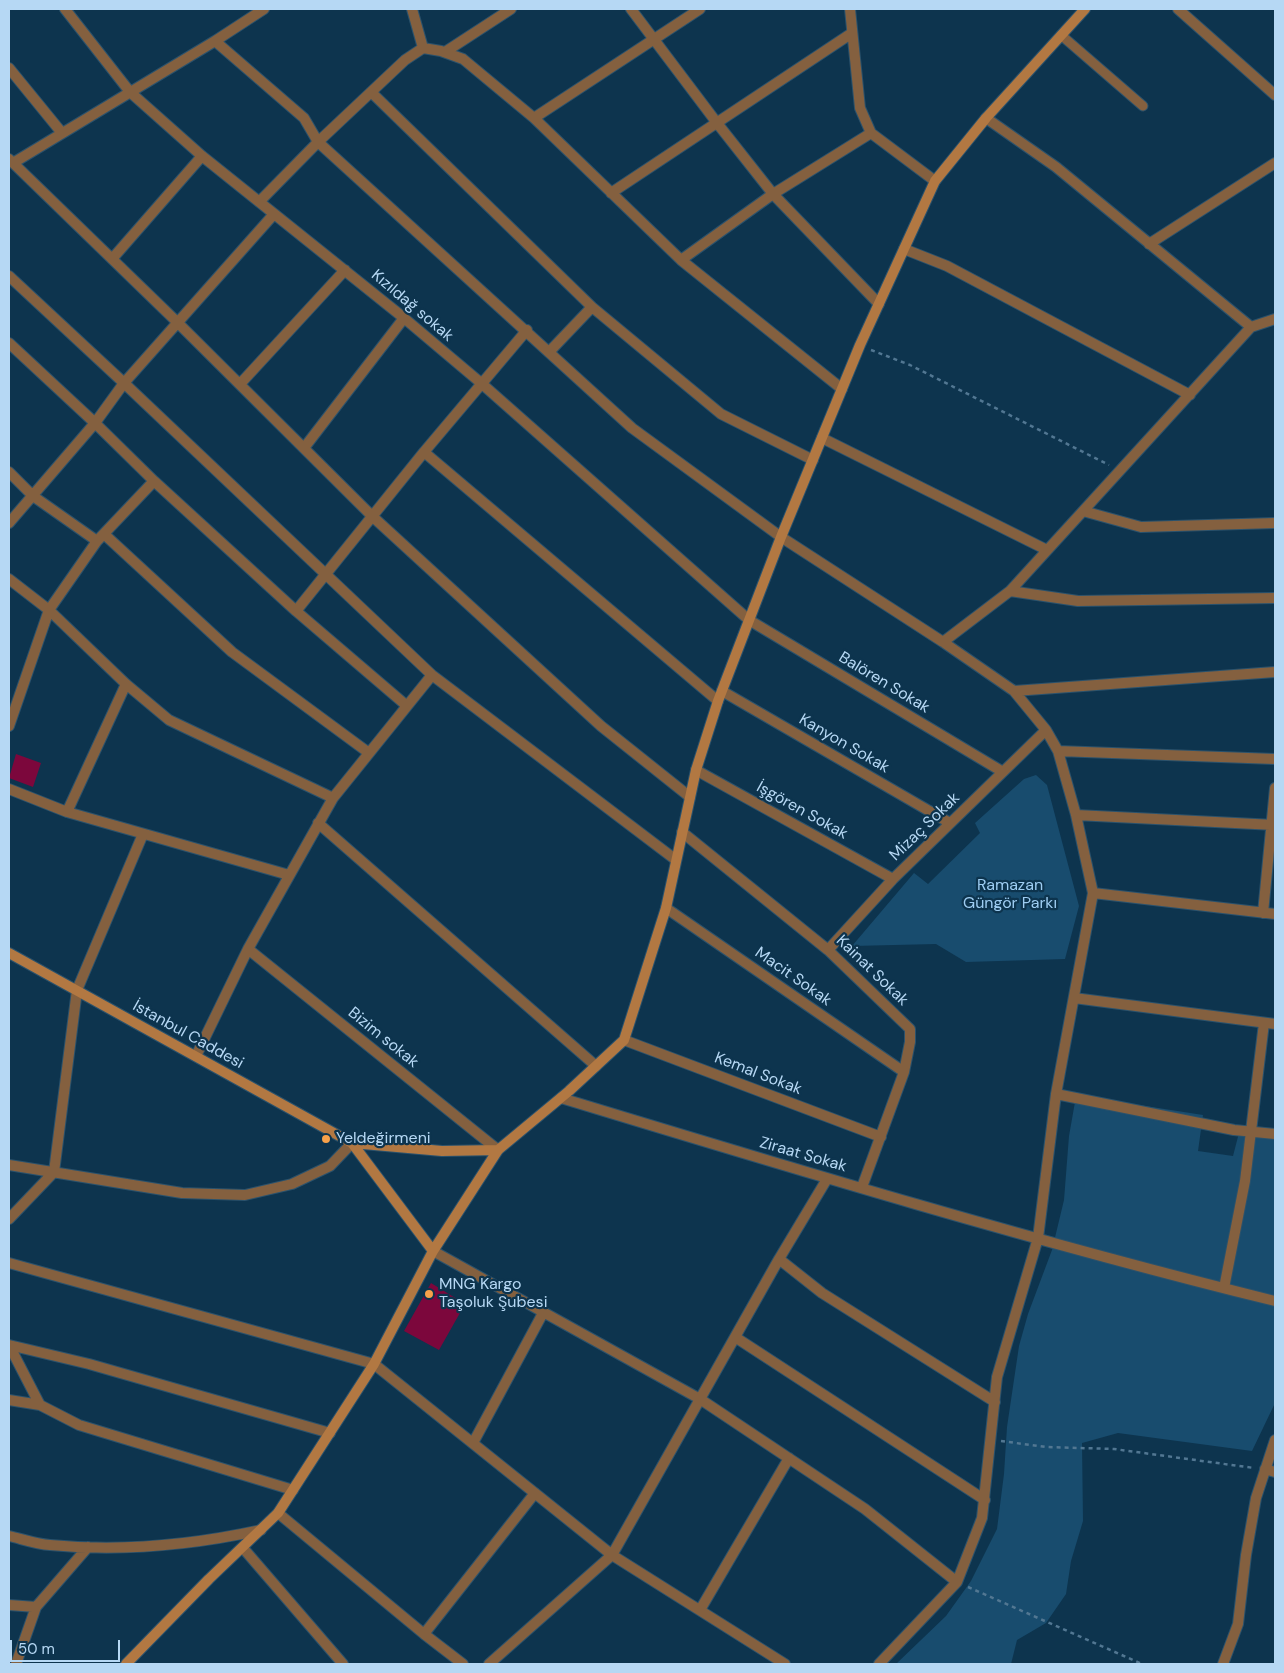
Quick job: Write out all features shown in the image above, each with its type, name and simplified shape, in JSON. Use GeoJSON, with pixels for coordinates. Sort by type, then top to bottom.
{"type":"FeatureCollection","features":[{"type":"Feature","properties":{"kind":"street","name":"Kızıldağ sokak"},"geometry":{"type":"LineString","coordinates":[[65,9],[130,92],[202,156],[404,318],[749,620]]}},
{"type":"Feature","properties":{"kind":"street"},"geometry":{"type":"LineString","coordinates":[[264,9],[215,41],[62,133],[11,161],[177,322],[372,516],[601,726],[690,797]]}},
{"type":"Feature","properties":{"kind":"street"},"geometry":{"type":"LineString","coordinates":[[412,9],[422,48]]}},
{"type":"Feature","properties":{"kind":"street"},"geometry":{"type":"LineString","coordinates":[[445,52],[511,9]]}},
{"type":"Feature","properties":{"kind":"street"},"geometry":{"type":"LineString","coordinates":[[631,9],[773,194],[879,304]]}},
{"type":"Feature","properties":{"kind":"street"},"geometry":{"type":"LineString","coordinates":[[534,118],[700,9]]}},
{"type":"Feature","properties":{"kind":"street"},"geometry":{"type":"LineString","coordinates":[[850,9],[860,108],[871,133],[935,181]]}},
{"type":"Feature","properties":{"kind":"street"},"geometry":{"type":"LineString","coordinates":[[126,1664],[209,1579],[278,1513],[374,1364],[433,1251],[498,1150],[561,1098],[624,1040],[666,908],[696,770],[720,696],[781,537],[860,345],[935,181],[986,118],[1085,9]]}},
{"type":"Feature","properties":{"kind":"street"},"geometry":{"type":"LineString","coordinates":[[1178,9],[1275,95]]}},
{"type":"Feature","properties":{"kind":"street"},"geometry":{"type":"LineString","coordinates":[[611,193],[852,33]]}},
{"type":"Feature","properties":{"kind":"street"},"geometry":{"type":"LineString","coordinates":[[215,41],[304,118],[318,142],[527,330],[632,428],[781,537],[943,642],[1014,691],[1046,730],[1058,751],[1076,814],[1093,893],[1056,1094],[1038,1238],[997,1377],[992,1439],[982,1518],[957,1582],[879,1664]]}},
{"type":"Feature","properties":{"kind":"street"},"geometry":{"type":"LineString","coordinates":[[259,202],[318,142],[405,60],[422,48],[445,52],[463,59],[534,118],[681,260],[842,389]]}},
{"type":"Feature","properties":{"kind":"street"},"geometry":{"type":"LineString","coordinates":[[9,68],[62,133]]}},
{"type":"Feature","properties":{"kind":"street"},"geometry":{"type":"LineString","coordinates":[[371,92],[592,308],[721,414],[813,460]]}},
{"type":"Feature","properties":{"kind":"street"},"geometry":{"type":"LineString","coordinates":[[986,118],[1056,167],[1251,327]]}},
{"type":"Feature","properties":{"kind":"street"},"geometry":{"type":"LineString","coordinates":[[681,260],[773,194],[871,133]]}},
{"type":"Feature","properties":{"kind":"street"},"geometry":{"type":"LineString","coordinates":[[112,259],[202,156]]}},
{"type":"Feature","properties":{"kind":"street"},"geometry":{"type":"LineString","coordinates":[[1149,244],[1275,163]]}},
{"type":"Feature","properties":{"kind":"street"},"geometry":{"type":"LineString","coordinates":[[9,523],[95,422],[124,383],[274,214]]}},
{"type":"Feature","properties":{"kind":"street"},"geometry":{"type":"LineString","coordinates":[[904,248],[947,266],[1190,394]]}},
{"type":"Feature","properties":{"kind":"street"},"geometry":{"type":"LineString","coordinates":[[240,384],[345,270]]}},
{"type":"Feature","properties":{"kind":"street"},"geometry":{"type":"LineString","coordinates":[[9,276],[432,675],[676,860]]}},
{"type":"Feature","properties":{"kind":"street"},"geometry":{"type":"LineString","coordinates":[[550,351],[592,308]]}},
{"type":"Feature","properties":{"kind":"street"},"geometry":{"type":"LineString","coordinates":[[304,448],[404,318]]}},
{"type":"Feature","properties":{"kind":"street"},"geometry":{"type":"LineString","coordinates":[[943,642],[1010,591],[1251,327],[1275,319]]}},
{"type":"Feature","properties":{"kind":"street"},"geometry":{"type":"LineString","coordinates":[[296,611],[424,452],[527,330]]}},
{"type":"Feature","properties":{"kind":"street"},"geometry":{"type":"LineString","coordinates":[[9,343],[95,422],[154,481],[296,611],[407,706]]}},
{"type":"Feature","properties":{"kind":"street"},"geometry":{"type":"LineString","coordinates":[[822,438],[1046,550]]}},
{"type":"Feature","properties":{"kind":"street","name":"Kanyon Sokak"},"geometry":{"type":"LineString","coordinates":[[424,452],[720,696],[950,823]]}},
{"type":"Feature","properties":{"kind":"street"},"geometry":{"type":"LineString","coordinates":[[9,472],[33,496],[101,538],[232,652],[369,753]]}},
{"type":"Feature","properties":{"kind":"street"},"geometry":{"type":"LineString","coordinates":[[9,726],[49,610],[101,538],[154,481]]}},
{"type":"Feature","properties":{"kind":"street"},"geometry":{"type":"LineString","coordinates":[[1083,510],[1142,527],[1275,523]]}},
{"type":"Feature","properties":{"kind":"street"},"geometry":{"type":"LineString","coordinates":[[9,580],[49,610],[126,684],[169,720],[333,798]]}},
{"type":"Feature","properties":{"kind":"street"},"geometry":{"type":"LineString","coordinates":[[1010,591],[1078,601],[1275,598]]}},
{"type":"Feature","properties":{"kind":"street","name":"Balören Sokak"},"geometry":{"type":"LineString","coordinates":[[749,620],[1003,772]]}},
{"type":"Feature","properties":{"kind":"street"},"geometry":{"type":"LineString","coordinates":[[1014,691],[1275,672]]}},
{"type":"Feature","properties":{"kind":"street"},"geometry":{"type":"LineString","coordinates":[[196,1056],[248,949],[333,798],[432,675]]}},
{"type":"Feature","properties":{"kind":"street"},"geometry":{"type":"LineString","coordinates":[[67,812],[126,684]]}},
{"type":"Feature","properties":{"kind":"street","name":"Mizaç Sokak"},"geometry":{"type":"LineString","coordinates":[[828,950],[893,879],[1046,730]]}},
{"type":"Feature","properties":{"kind":"street"},"geometry":{"type":"LineString","coordinates":[[1058,751],[1275,759]]}},
{"type":"Feature","properties":{"kind":"street","name":"İşgören Sokak"},"geometry":{"type":"LineString","coordinates":[[696,770],[893,879]]}},
{"type":"Feature","properties":{"kind":"street"},"geometry":{"type":"LineString","coordinates":[[1263,913],[1273,825],[1275,788]]}},
{"type":"Feature","properties":{"kind":"street"},"geometry":{"type":"LineString","coordinates":[[9,789],[67,812],[289,876]]}},
{"type":"Feature","properties":{"kind":"street"},"geometry":{"type":"LineString","coordinates":[[1076,814],[1273,825]]}},
{"type":"Feature","properties":{"kind":"street"},"geometry":{"type":"LineString","coordinates":[[318,824],[596,1066]]}},
{"type":"Feature","properties":{"kind":"street","name":"Kainat Sokak"},"geometry":{"type":"LineString","coordinates":[[682,832],[828,950],[910,1029],[910,1042],[904,1072],[862,1187]]}},
{"type":"Feature","properties":{"kind":"street"},"geometry":{"type":"LineString","coordinates":[[9,1219],[54,1172],[76,990],[143,834]]}},
{"type":"Feature","properties":{"kind":"street"},"geometry":{"type":"LineString","coordinates":[[1093,893],[1275,914]]}},
{"type":"Feature","properties":{"kind":"street","name":"Macit Sokak"},"geometry":{"type":"LineString","coordinates":[[666,908],[904,1072]]}},
{"type":"Feature","properties":{"kind":"street","name":"Bizim sokak"},"geometry":{"type":"LineString","coordinates":[[248,949],[498,1150]]}},
{"type":"Feature","properties":{"kind":"street","name":"İstanbul Caddesi"},"geometry":{"type":"LineString","coordinates":[[9,952],[352,1143]]}},
{"type":"Feature","properties":{"kind":"street"},"geometry":{"type":"LineString","coordinates":[[1074,998],[1275,1024]]}},
{"type":"Feature","properties":{"kind":"street"},"geometry":{"type":"LineString","coordinates":[[1224,1288],[1245,1182],[1264,1023]]}},
{"type":"Feature","properties":{"kind":"street","name":"Kemal Sokak"},"geometry":{"type":"LineString","coordinates":[[624,1040],[881,1137]]}},
{"type":"Feature","properties":{"kind":"street"},"geometry":{"type":"LineString","coordinates":[[1056,1094],[1234,1130],[1275,1134]]}},
{"type":"Feature","properties":{"kind":"street","name":"Ziraat Sokak"},"geometry":{"type":"LineString","coordinates":[[561,1098],[827,1178],[1038,1238],[1275,1301]]}},
{"type":"Feature","properties":{"kind":"street"},"geometry":{"type":"LineString","coordinates":[[352,1143],[442,1151],[498,1150]]}},
{"type":"Feature","properties":{"kind":"street"},"geometry":{"type":"LineString","coordinates":[[9,1165],[182,1193],[245,1195],[292,1184],[330,1166],[352,1143]]}},
{"type":"Feature","properties":{"kind":"street"},"geometry":{"type":"LineString","coordinates":[[352,1143],[433,1251],[700,1399],[865,1508],[957,1582]]}},
{"type":"Feature","properties":{"kind":"street"},"geometry":{"type":"LineString","coordinates":[[489,1664],[612,1555],[779,1259],[827,1178]]}},
{"type":"Feature","properties":{"kind":"street"},"geometry":{"type":"LineString","coordinates":[[779,1259],[822,1293],[995,1402]]}},
{"type":"Feature","properties":{"kind":"street"},"geometry":{"type":"LineString","coordinates":[[9,1263],[374,1364],[612,1555],[784,1664]]}},
{"type":"Feature","properties":{"kind":"street"},"geometry":{"type":"LineString","coordinates":[[473,1443],[543,1313]]}},
{"type":"Feature","properties":{"kind":"street"},"geometry":{"type":"LineString","coordinates":[[735,1337],[984,1500]]}},
{"type":"Feature","properties":{"kind":"street"},"geometry":{"type":"LineString","coordinates":[[9,1345],[89,1364],[330,1433]]}},
{"type":"Feature","properties":{"kind":"street"},"geometry":{"type":"LineString","coordinates":[[9,1345],[40,1405]]}},
{"type":"Feature","properties":{"kind":"street"},"geometry":{"type":"LineString","coordinates":[[9,1400],[40,1405],[79,1425],[293,1490]]}},
{"type":"Feature","properties":{"kind":"street"},"geometry":{"type":"LineString","coordinates":[[1222,1664],[1238,1624],[1246,1555],[1256,1498],[1270,1471],[1275,1440]]}},
{"type":"Feature","properties":{"kind":"street"},"geometry":{"type":"LineString","coordinates":[[700,1610],[789,1458]]}},
{"type":"Feature","properties":{"kind":"street"},"geometry":{"type":"LineString","coordinates":[[424,1634],[535,1493]]}},
{"type":"Feature","properties":{"kind":"street"},"geometry":{"type":"LineString","coordinates":[[278,1513],[463,1664]]}},
{"type":"Feature","properties":{"kind":"street"},"geometry":{"type":"LineString","coordinates":[[9,1536],[48,1545],[88,1547],[162,1546],[216,1540],[261,1530]]}},
{"type":"Feature","properties":{"kind":"street"},"geometry":{"type":"LineString","coordinates":[[16,1664],[36,1607],[88,1547]]}},
{"type":"Feature","properties":{"kind":"street"},"geometry":{"type":"LineString","coordinates":[[243,1548],[343,1664]]}},
{"type":"Feature","properties":{"kind":"street"},"geometry":{"type":"LineString","coordinates":[[9,1605],[36,1607]]}},
{"type":"Feature","properties":{"kind":"lane"},"geometry":{"type":"LineString","coordinates":[[1061,35],[1143,106]]}},
{"type":"Feature","properties":{"kind":"path"},"geometry":{"type":"LineString","coordinates":[[860,345],[910,365],[1119,470]]}},
{"type":"Feature","properties":{"kind":"path"},"geometry":{"type":"LineString","coordinates":[[992,1439],[1046,1447],[1114,1449],[1270,1471]]}},
{"type":"Feature","properties":{"kind":"path"},"geometry":{"type":"LineString","coordinates":[[957,1582],[1142,1664]]}},
{"type":"Feature","properties":{"kind":"green space","name":"Ramazan Güngör Parkı"},"geometry":{"type":"Polygon","coordinates":[[[1036,775],[1047,785],[1079,906],[1065,959],[966,962],[936,944],[852,946],[914,873],[928,884],[980,833],[975,823],[1024,779],[1036,775]]]}},
{"type":"Feature","properties":{"kind":"green space"},"geometry":{"type":"Polygon","coordinates":[[[1107,1100],[1203,1115],[1198,1151],[1233,1156],[1241,1125],[1275,1129],[1275,1403],[1252,1451],[1118,1433],[1082,1443],[1083,1521],[1071,1561],[1066,1594],[1046,1623],[1017,1640],[1011,1664],[896,1664],[946,1616],[971,1581],[997,1529],[1004,1474],[1007,1427],[1019,1346],[1028,1314],[1052,1250],[1064,1200],[1069,1136],[1075,1102],[1107,1100]]]}},
{"type":"Feature","properties":{"kind":"building"},"geometry":{"type":"Polygon","coordinates":[[[16,754],[41,763],[33,787],[9,778],[16,754]]]}},
{"type":"Feature","properties":{"kind":"building"},"geometry":{"type":"Polygon","coordinates":[[[431,1283],[465,1304],[439,1350],[404,1331],[431,1283]]]}},
{"type":"Feature","properties":{"kind":"place","name":"Yeldeğirmeni"},"geometry":{"type":"Point","coordinates":[326,1139]}},
{"type":"Feature","properties":{"kind":"place","name":"MNG Kargo Taşoluk Şubesi"},"geometry":{"type":"Point","coordinates":[429,1294]}}]}
